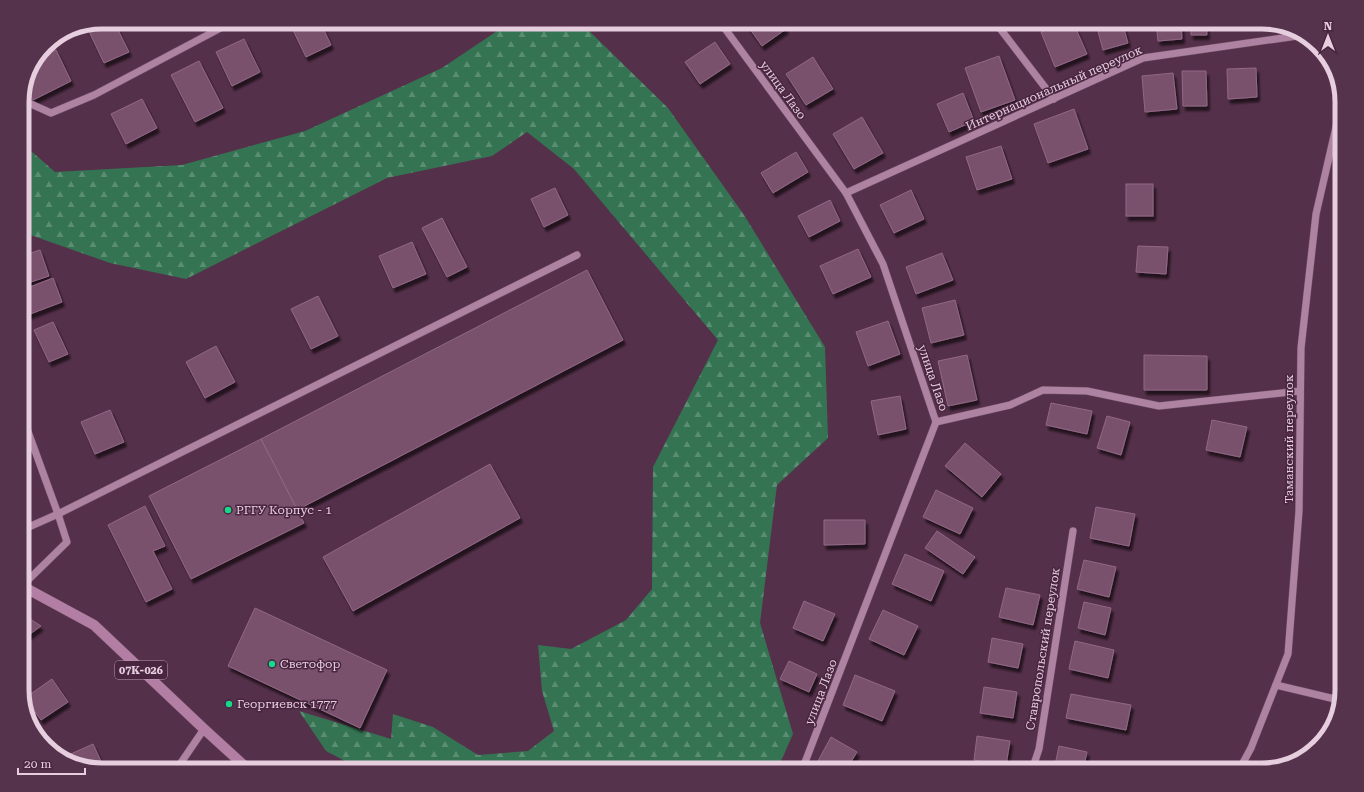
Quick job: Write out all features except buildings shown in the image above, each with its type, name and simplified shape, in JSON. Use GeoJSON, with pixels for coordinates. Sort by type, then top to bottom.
{"type":"FeatureCollection","features":[{"type":"Feature","properties":{"kind":"main road","name":"07К-026"},"geometry":{"type":"LineString","coordinates":[[29,590],[94,625],[241,763]]}},
{"type":"Feature","properties":{"kind":"street"},"geometry":{"type":"LineString","coordinates":[[29,103],[51,113],[94,95],[219,29]]}},
{"type":"Feature","properties":{"kind":"street","name":"улица Лазо"},"geometry":{"type":"LineString","coordinates":[[725,29],[846,193],[883,264],[936,422],[805,763]]}},
{"type":"Feature","properties":{"kind":"street"},"geometry":{"type":"LineString","coordinates":[[1000,29],[1054,99]]}},
{"type":"Feature","properties":{"kind":"street","name":"Интернациональный переулок"},"geometry":{"type":"LineString","coordinates":[[846,193],[1143,58],[1293,37]]}},
{"type":"Feature","properties":{"kind":"street","name":"Таманский переулок"},"geometry":{"type":"LineString","coordinates":[[1243,763],[1251,748],[1288,654],[1299,511],[1301,348],[1316,214],[1335,131]]}},
{"type":"Feature","properties":{"kind":"street"},"geometry":{"type":"LineString","coordinates":[[29,527],[58,514],[577,254]]}},
{"type":"Feature","properties":{"kind":"street"},"geometry":{"type":"LineString","coordinates":[[936,422],[1010,405],[1043,390],[1087,391],[1159,406],[1300,391]]}},
{"type":"Feature","properties":{"kind":"street"},"geometry":{"type":"LineString","coordinates":[[29,434],[67,542],[29,579]]}},
{"type":"Feature","properties":{"kind":"street","name":"Ставропольский переулок"},"geometry":{"type":"LineString","coordinates":[[1034,763],[1039,749],[1073,531]]}},
{"type":"Feature","properties":{"kind":"street"},"geometry":{"type":"LineString","coordinates":[[1276,685],[1334,699]]}},
{"type":"Feature","properties":{"kind":"street"},"geometry":{"type":"LineString","coordinates":[[181,763],[204,729]]}},
{"type":"Feature","properties":{"kind":"green space"},"geometry":{"type":"Polygon","coordinates":[[[500,29],[587,29],[668,108],[744,215],[825,347],[828,438],[777,485],[760,623],[793,734],[780,763],[349,763],[326,751],[299,711],[391,739],[393,714],[433,727],[478,755],[528,751],[554,731],[542,691],[538,645],[571,649],[626,620],[652,589],[653,467],[718,340],[574,169],[527,132],[492,156],[387,178],[186,279],[110,263],[29,234],[29,149],[55,172],[182,165],[305,131],[442,68],[500,29]]]}},
{"type":"Feature","properties":{"kind":"place","name":"РГГУ Корпус - 1"},"geometry":{"type":"Point","coordinates":[228,510]}},
{"type":"Feature","properties":{"kind":"place","name":"Светофор"},"geometry":{"type":"Point","coordinates":[272,664]}},
{"type":"Feature","properties":{"kind":"place","name":"Георгиевск 1777"},"geometry":{"type":"Point","coordinates":[229,704]}}]}
